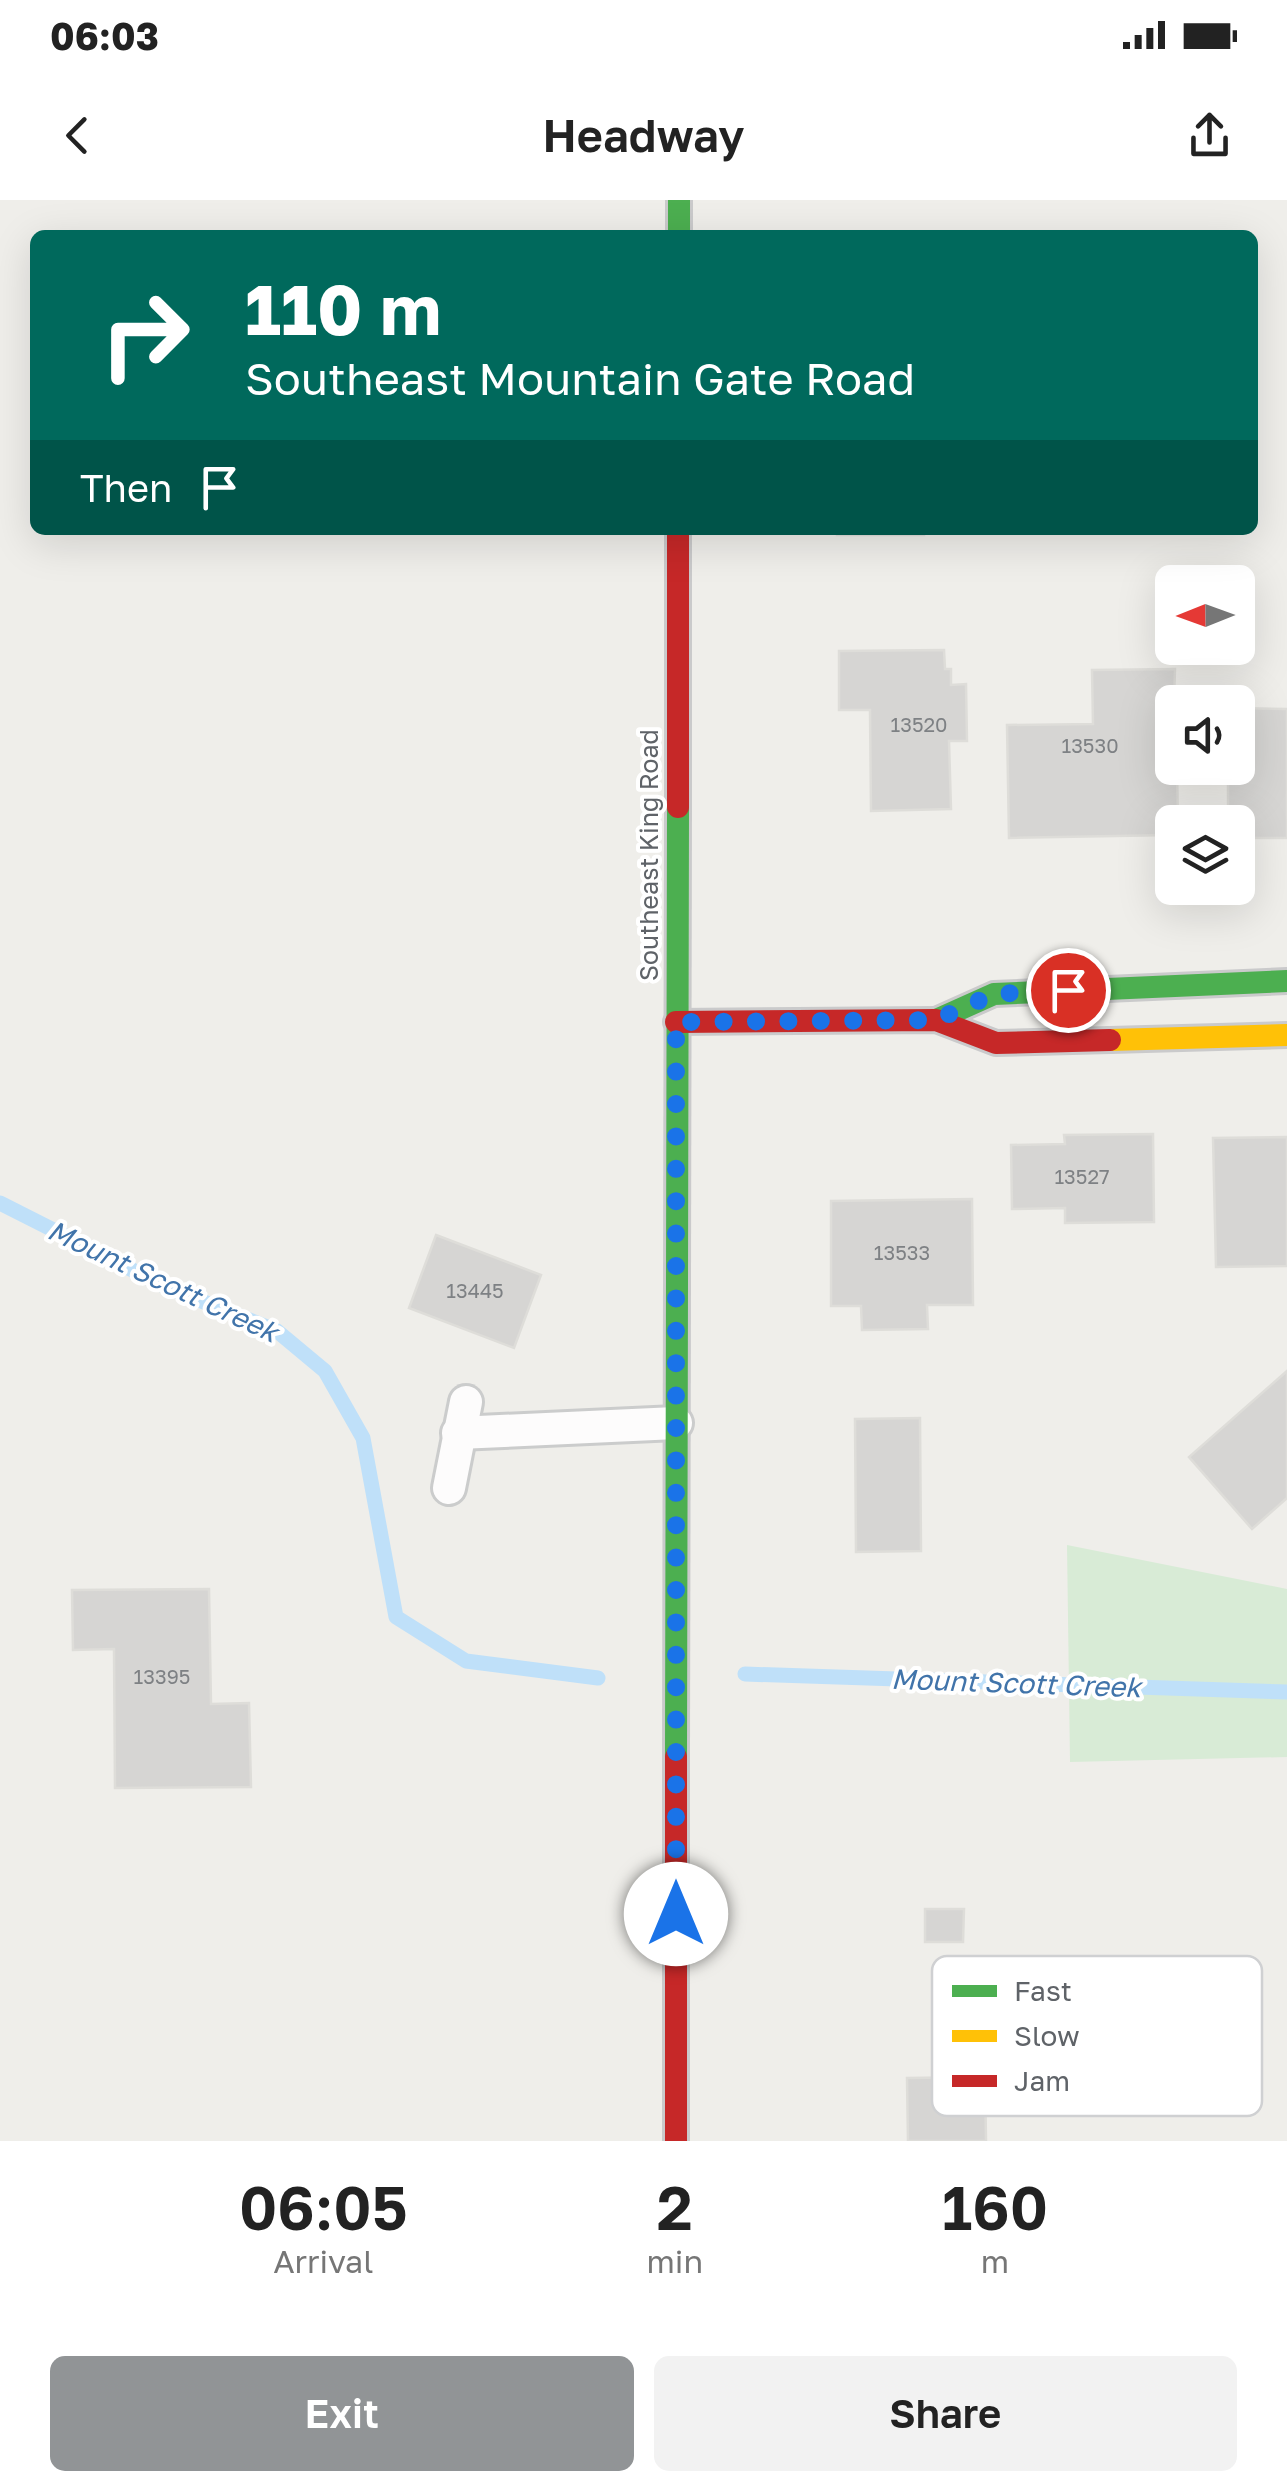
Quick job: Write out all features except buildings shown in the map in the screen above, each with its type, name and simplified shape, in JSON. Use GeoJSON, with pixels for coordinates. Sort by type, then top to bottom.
{"type":"FeatureCollection","features":[{"type":"Feature","properties":{"kind":"main road"},"geometry":{"type":"LineString","coordinates":[[679,230],[680,200]]}},
{"type":"Feature","properties":{"kind":"main road","name":"Southeast King Road"},"geometry":{"type":"LineString","coordinates":[[676,2141],[678,535]]}},
{"type":"Feature","properties":{"kind":"main road"},"geometry":{"type":"LineString","coordinates":[[936,1020],[994,994],[1287,981]]}},
{"type":"Feature","properties":{"kind":"main road"},"geometry":{"type":"LineString","coordinates":[[676,1022],[936,1020],[996,1044],[1287,1035]]}},
{"type":"Feature","properties":{"kind":"lane"},"geometry":{"type":"LineString","coordinates":[[449,1488],[462,1417],[676,1423]]}},
{"type":"Feature","properties":{"kind":"green space"},"geometry":{"type":"Polygon","coordinates":[[[1067,1545],[1287,1589],[1287,1757],[1070,1762],[1067,1545]]]}},
{"type":"Feature","properties":{"kind":"waterway","name":"Mount Scott Creek"},"geometry":{"type":"LineString","coordinates":[[0,1203],[166,1287],[277,1331],[325,1371],[363,1438],[396,1617],[466,1661],[598,1678]]}},
{"type":"Feature","properties":{"kind":"waterway","name":"Mount Scott Creek"},"geometry":{"type":"LineString","coordinates":[[745,1674],[1287,1692]]}},
{"type":"Feature","properties":{"kind":"traffic: fast"},"geometry":{"type":"LineString","coordinates":[[679,200],[679,230]]}},
{"type":"Feature","properties":{"kind":"traffic: fast"},"geometry":{"type":"LineString","coordinates":[[676,1757],[678,807]]}},
{"type":"Feature","properties":{"kind":"traffic: fast"},"geometry":{"type":"LineString","coordinates":[[936,1020],[994,994],[1287,981]]}},
{"type":"Feature","properties":{"kind":"traffic: slow"},"geometry":{"type":"LineString","coordinates":[[1110,1040],[1287,1035]]}},
{"type":"Feature","properties":{"kind":"traffic: jam"},"geometry":{"type":"LineString","coordinates":[[678,535],[678,807]]}},
{"type":"Feature","properties":{"kind":"traffic: jam"},"geometry":{"type":"LineString","coordinates":[[676,1022],[936,1020],[996,1043],[1110,1040]]}},
{"type":"Feature","properties":{"kind":"traffic: jam"},"geometry":{"type":"LineString","coordinates":[[676,1757],[676,2141]]}},
{"type":"Feature","properties":{"kind":"route"},"geometry":{"type":"LineString","coordinates":[[676,1914],[676,1022],[936,1020],[994,994],[1068,990]]}}]}
